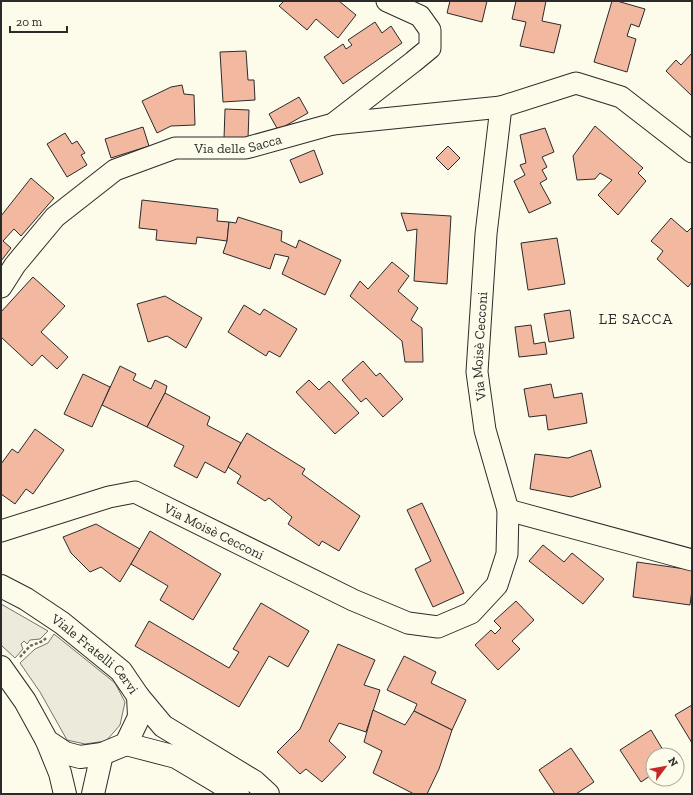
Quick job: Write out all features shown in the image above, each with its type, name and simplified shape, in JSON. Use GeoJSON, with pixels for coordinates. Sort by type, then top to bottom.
{"type":"FeatureCollection","features":[{"type":"Feature","properties":{"kind":"main road","name":"Viale Fratelli Cervi"},"geometry":{"type":"LineString","coordinates":[[1,586],[26,599],[58,621],[121,670],[138,696],[139,717],[126,744]]}},
{"type":"Feature","properties":{"kind":"main road"},"geometry":{"type":"LineString","coordinates":[[3,670],[25,701],[47,742],[60,773],[65,794]]}},
{"type":"Feature","properties":{"kind":"main road"},"geometry":{"type":"LineString","coordinates":[[138,696],[163,726],[255,782],[268,794]]}},
{"type":"Feature","properties":{"kind":"main road"},"geometry":{"type":"LineString","coordinates":[[47,742],[66,752],[80,757],[102,754],[126,744],[176,757],[236,794]]}},
{"type":"Feature","properties":{"kind":"main road"},"geometry":{"type":"LineString","coordinates":[[93,794],[102,754]]}},
{"type":"Feature","properties":{"kind":"street","name":"Via delle Sacca"},"geometry":{"type":"LineString","coordinates":[[1,287],[15,265],[55,217],[115,170],[175,148],[246,148],[333,124],[430,48],[430,30],[420,16],[387,1]]}},
{"type":"Feature","properties":{"kind":"street"},"geometry":{"type":"LineString","coordinates":[[333,124],[501,107],[576,83],[621,97],[692,152]]}},
{"type":"Feature","properties":{"kind":"street","name":"Via Moisè Cecconi"},"geometry":{"type":"LineString","coordinates":[[1,531],[109,497],[135,492],[353,600],[408,623],[438,627],[471,613],[498,585],[508,554],[508,510],[485,430],[477,372],[486,234],[501,107]]}},
{"type":"Feature","properties":{"kind":"street"},"geometry":{"type":"LineString","coordinates":[[508,510],[692,560]]}},
{"type":"Feature","properties":{"kind":"path"},"geometry":{"type":"LineString","coordinates":[[3,670],[30,646],[43,641],[58,621]]}},
{"type":"Feature","properties":{"kind":"shaded area"},"geometry":{"type":"Polygon","coordinates":[[[1,604],[48,631],[40,639],[30,640],[27,644],[24,641],[21,644],[23,649],[15,658],[1,645],[1,604]]]}},
{"type":"Feature","properties":{"kind":"shaded area"},"geometry":{"type":"Polygon","coordinates":[[[54,634],[115,683],[125,702],[120,725],[106,741],[85,744],[67,740],[40,692],[20,663],[35,649],[48,643],[54,634]]]}},
{"type":"Feature","properties":{"kind":"building"},"geometry":{"type":"Polygon","coordinates":[[[284,1],[339,1],[356,15],[338,38],[316,19],[307,30],[279,6],[284,1]]]}},
{"type":"Feature","properties":{"kind":"building"},"geometry":{"type":"Polygon","coordinates":[[[450,1],[487,1],[482,22],[447,13],[450,1]]]}},
{"type":"Feature","properties":{"kind":"building"},"geometry":{"type":"Polygon","coordinates":[[[516,1],[546,1],[542,21],[561,25],[554,53],[520,46],[526,22],[512,19],[516,1]]]}},
{"type":"Feature","properties":{"kind":"building"},"geometry":{"type":"Polygon","coordinates":[[[612,1],[645,9],[639,27],[631,24],[627,36],[636,39],[627,72],[594,62],[612,1]]]}},
{"type":"Feature","properties":{"kind":"building"},"geometry":{"type":"Polygon","coordinates":[[[375,22],[382,33],[391,26],[402,43],[343,84],[324,57],[343,44],[346,49],[352,45],[348,40],[375,22]]]}},
{"type":"Feature","properties":{"kind":"building"},"geometry":{"type":"Polygon","coordinates":[[[246,51],[248,80],[254,80],[255,100],[223,102],[220,52],[246,51]]]}},
{"type":"Feature","properties":{"kind":"building"},"geometry":{"type":"Polygon","coordinates":[[[692,53],[692,96],[666,71],[676,60],[681,65],[692,53]]]}},
{"type":"Feature","properties":{"kind":"building"},"geometry":{"type":"Polygon","coordinates":[[[182,85],[184,94],[194,95],[195,125],[171,126],[157,133],[142,101],[171,87],[182,85]]]}},
{"type":"Feature","properties":{"kind":"building"},"geometry":{"type":"Polygon","coordinates":[[[299,97],[308,113],[278,130],[269,114],[299,97]]]}},
{"type":"Feature","properties":{"kind":"building"},"geometry":{"type":"Polygon","coordinates":[[[225,109],[249,110],[248,139],[224,139],[225,109]]]}},
{"type":"Feature","properties":{"kind":"building"},"geometry":{"type":"Polygon","coordinates":[[[595,126],[643,168],[638,173],[646,181],[618,215],[598,195],[612,180],[600,173],[595,179],[577,180],[573,156],[595,126]]]}},
{"type":"Feature","properties":{"kind":"building"},"geometry":{"type":"Polygon","coordinates":[[[143,127],[149,146],[111,158],[105,139],[143,127]]]}},
{"type":"Feature","properties":{"kind":"building"},"geometry":{"type":"Polygon","coordinates":[[[545,128],[554,152],[542,157],[547,167],[542,170],[547,179],[540,183],[551,203],[529,213],[514,181],[525,175],[520,165],[526,163],[520,135],[545,128]]]}},
{"type":"Feature","properties":{"kind":"building"},"geometry":{"type":"Polygon","coordinates":[[[65,133],[72,144],[77,141],[85,153],[81,155],[87,165],[67,177],[47,144],[65,133]]]}},
{"type":"Feature","properties":{"kind":"building"},"geometry":{"type":"Polygon","coordinates":[[[448,146],[460,158],[448,170],[436,158],[448,146]]]}},
{"type":"Feature","properties":{"kind":"building"},"geometry":{"type":"Polygon","coordinates":[[[314,150],[323,174],[300,183],[290,160],[314,150]]]}},
{"type":"Feature","properties":{"kind":"building"},"geometry":{"type":"Polygon","coordinates":[[[31,178],[54,198],[21,236],[14,229],[3,241],[11,248],[1,261],[1,216],[31,178]]]}},
{"type":"Feature","properties":{"kind":"building"},"geometry":{"type":"Polygon","coordinates":[[[142,200],[218,209],[217,221],[229,222],[227,241],[197,237],[196,244],[156,240],[157,230],[139,228],[142,200]]]}},
{"type":"Feature","properties":{"kind":"building"},"geometry":{"type":"Polygon","coordinates":[[[401,213],[451,216],[447,284],[414,281],[417,229],[407,231],[401,213]]]}},
{"type":"Feature","properties":{"kind":"building"},"geometry":{"type":"Polygon","coordinates":[[[238,217],[282,231],[281,241],[296,248],[299,240],[341,260],[325,295],[282,274],[289,257],[275,254],[270,269],[223,253],[227,241],[229,222],[236,223],[238,217]]]}},
{"type":"Feature","properties":{"kind":"building"},"geometry":{"type":"Polygon","coordinates":[[[671,218],[687,232],[691,228],[692,229],[692,282],[688,287],[657,259],[663,251],[651,241],[671,218]]]}},
{"type":"Feature","properties":{"kind":"building"},"geometry":{"type":"Polygon","coordinates":[[[557,238],[565,284],[528,290],[521,243],[557,238]]]}},
{"type":"Feature","properties":{"kind":"building"},"geometry":{"type":"Polygon","coordinates":[[[392,262],[409,276],[398,291],[418,308],[411,320],[422,328],[423,362],[405,362],[402,341],[350,296],[360,281],[368,289],[392,262]]]}},
{"type":"Feature","properties":{"kind":"building"},"geometry":{"type":"Polygon","coordinates":[[[33,277],[65,306],[41,332],[68,357],[57,369],[42,355],[32,366],[1,337],[1,312],[33,277]]]}},
{"type":"Feature","properties":{"kind":"building"},"geometry":{"type":"Polygon","coordinates":[[[165,296],[202,318],[186,348],[167,336],[148,342],[137,304],[165,296]]]}},
{"type":"Feature","properties":{"kind":"building"},"geometry":{"type":"Polygon","coordinates":[[[244,305],[260,315],[264,309],[297,329],[280,357],[269,351],[266,356],[228,332],[244,305]]]}},
{"type":"Feature","properties":{"kind":"building"},"geometry":{"type":"Polygon","coordinates":[[[570,310],[574,338],[549,342],[544,314],[570,310]]]}},
{"type":"Feature","properties":{"kind":"building"},"geometry":{"type":"Polygon","coordinates":[[[531,325],[534,344],[545,342],[547,354],[519,357],[515,327],[531,325]]]}},
{"type":"Feature","properties":{"kind":"building"},"geometry":{"type":"Polygon","coordinates":[[[363,361],[376,376],[380,373],[403,399],[383,417],[366,398],[361,402],[342,380],[363,361]]]}},
{"type":"Feature","properties":{"kind":"building"},"geometry":{"type":"Polygon","coordinates":[[[120,366],[136,374],[133,380],[151,389],[155,380],[167,386],[165,393],[147,427],[102,405],[120,366]]]}},
{"type":"Feature","properties":{"kind":"building"},"geometry":{"type":"Polygon","coordinates":[[[83,374],[110,387],[92,427],[64,414],[83,374]]]}},
{"type":"Feature","properties":{"kind":"building"},"geometry":{"type":"Polygon","coordinates":[[[309,380],[319,390],[329,381],[359,413],[335,434],[296,392],[309,380]]]}},
{"type":"Feature","properties":{"kind":"building"},"geometry":{"type":"Polygon","coordinates":[[[551,384],[554,398],[582,393],[587,423],[548,430],[546,415],[529,417],[524,389],[551,384]]]}},
{"type":"Feature","properties":{"kind":"building"},"geometry":{"type":"Polygon","coordinates":[[[165,393],[210,417],[207,425],[241,443],[225,473],[205,462],[197,478],[174,466],[184,446],[147,427],[165,393]]]}},
{"type":"Feature","properties":{"kind":"building"},"geometry":{"type":"Polygon","coordinates":[[[35,429],[64,450],[33,494],[26,489],[15,504],[1,494],[1,464],[12,449],[18,453],[35,429]]]}},
{"type":"Feature","properties":{"kind":"building"},"geometry":{"type":"Polygon","coordinates":[[[247,433],[305,469],[302,474],[360,516],[339,551],[322,541],[319,546],[288,524],[292,517],[269,498],[265,501],[237,483],[241,476],[228,467],[247,433]]]}},
{"type":"Feature","properties":{"kind":"building"},"geometry":{"type":"Polygon","coordinates":[[[591,450],[601,487],[571,497],[530,489],[535,454],[568,458],[591,450]]]}},
{"type":"Feature","properties":{"kind":"building"},"geometry":{"type":"Polygon","coordinates":[[[422,503],[464,593],[433,607],[415,569],[431,561],[407,510],[422,503]]]}},
{"type":"Feature","properties":{"kind":"building"},"geometry":{"type":"Polygon","coordinates":[[[96,524],[140,549],[120,582],[101,567],[90,572],[71,553],[63,537],[96,524]]]}},
{"type":"Feature","properties":{"kind":"building"},"geometry":{"type":"Polygon","coordinates":[[[150,531],[221,574],[193,620],[160,600],[168,586],[131,564],[150,531]]]}},
{"type":"Feature","properties":{"kind":"building"},"geometry":{"type":"Polygon","coordinates":[[[543,545],[564,562],[572,553],[604,579],[583,604],[529,561],[543,545]]]}},
{"type":"Feature","properties":{"kind":"building"},"geometry":{"type":"Polygon","coordinates":[[[637,562],[692,570],[690,605],[633,597],[637,562]]]}},
{"type":"Feature","properties":{"kind":"building"},"geometry":{"type":"Polygon","coordinates":[[[516,601],[534,620],[512,641],[520,649],[498,670],[475,645],[491,630],[495,634],[501,628],[494,621],[516,601]]]}},
{"type":"Feature","properties":{"kind":"building"},"geometry":{"type":"Polygon","coordinates":[[[261,603],[309,631],[288,667],[269,656],[239,707],[135,646],[149,621],[229,668],[239,652],[233,649],[261,603]]]}},
{"type":"Feature","properties":{"kind":"building"},"geometry":{"type":"Polygon","coordinates":[[[338,644],[375,660],[364,685],[380,690],[366,732],[339,723],[329,741],[346,757],[322,782],[306,769],[300,774],[277,752],[300,729],[338,644]]]}},
{"type":"Feature","properties":{"kind":"building"},"geometry":{"type":"Polygon","coordinates":[[[404,656],[436,672],[431,683],[466,700],[452,730],[414,711],[417,704],[387,690],[404,656]]]}},
{"type":"Feature","properties":{"kind":"building"},"geometry":{"type":"Polygon","coordinates":[[[692,705],[692,743],[675,715],[692,705]]]}},
{"type":"Feature","properties":{"kind":"building"},"geometry":{"type":"Polygon","coordinates":[[[373,710],[405,725],[414,711],[452,730],[439,769],[427,794],[414,794],[373,773],[382,751],[364,742],[373,710]]]}},
{"type":"Feature","properties":{"kind":"building"},"geometry":{"type":"Polygon","coordinates":[[[651,730],[661,747],[645,747],[645,779],[641,782],[620,750],[651,730]]]}},
{"type":"Feature","properties":{"kind":"building"},"geometry":{"type":"Polygon","coordinates":[[[571,748],[594,782],[576,794],[555,794],[539,770],[571,748]]]}},
{"type":"Feature","properties":{"kind":"district","name":"LE SACCA"},"geometry":{"type":"Point","coordinates":[636,319]}}]}
